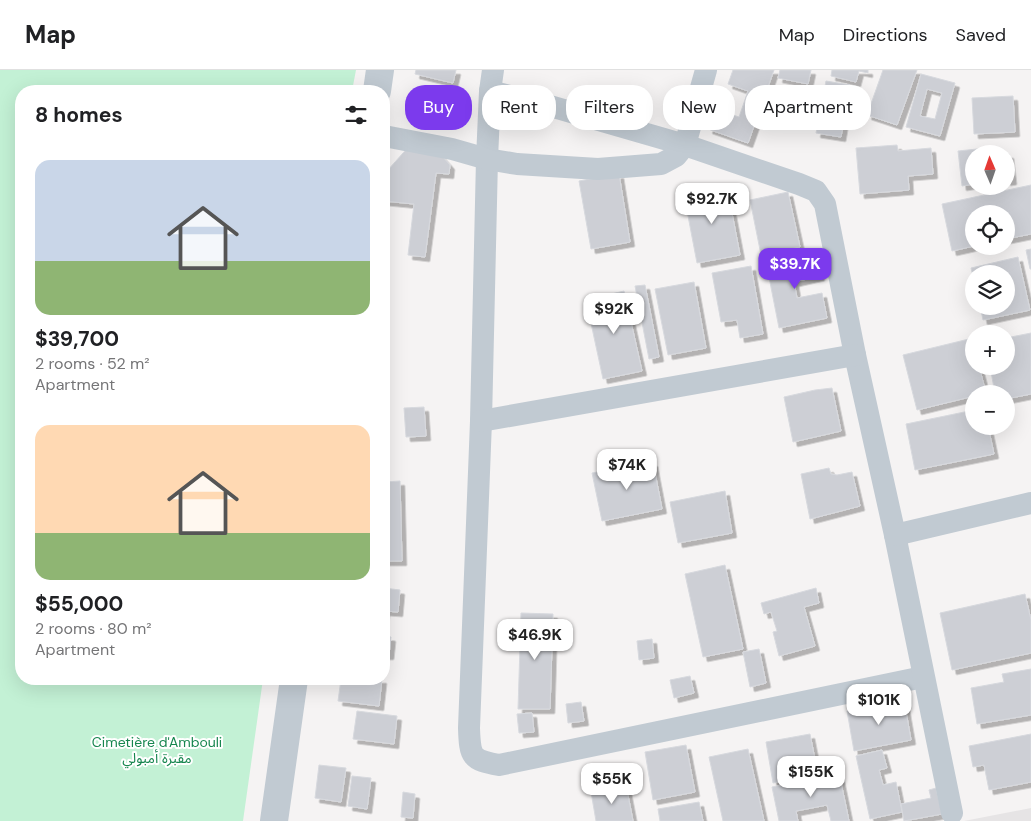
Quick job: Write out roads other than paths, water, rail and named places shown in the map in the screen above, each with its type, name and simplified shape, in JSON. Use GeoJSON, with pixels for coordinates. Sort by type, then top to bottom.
{"type":"FeatureCollection","features":[{"type":"Feature","properties":{"kind":"street"},"geometry":{"type":"LineString","coordinates":[[378,85],[380,70]]}},
{"type":"Feature","properties":{"kind":"street"},"geometry":{"type":"LineString","coordinates":[[390,137],[517,164],[598,169],[661,164],[676,156],[685,145],[706,70]]}},
{"type":"Feature","properties":{"kind":"street"},"geometry":{"type":"LineString","coordinates":[[923,678],[499,764],[480,761],[473,756],[470,747],[469,728],[481,421],[487,159],[491,80],[550,106],[685,145],[816,191],[825,204],[952,813]]}},
{"type":"Feature","properties":{"kind":"street"},"geometry":{"type":"LineString","coordinates":[[481,421],[855,355]]}},
{"type":"Feature","properties":{"kind":"street"},"geometry":{"type":"LineString","coordinates":[[895,535],[1031,503]]}},
{"type":"Feature","properties":{"kind":"street"},"geometry":{"type":"LineString","coordinates":[[274,821],[293,685]]}},
{"type":"Feature","properties":{"kind":"park label","name":"Cimetière d'Ambouli مقبرة أمبولي"},"geometry":{"type":"Point","coordinates":[157,750]}}]}
